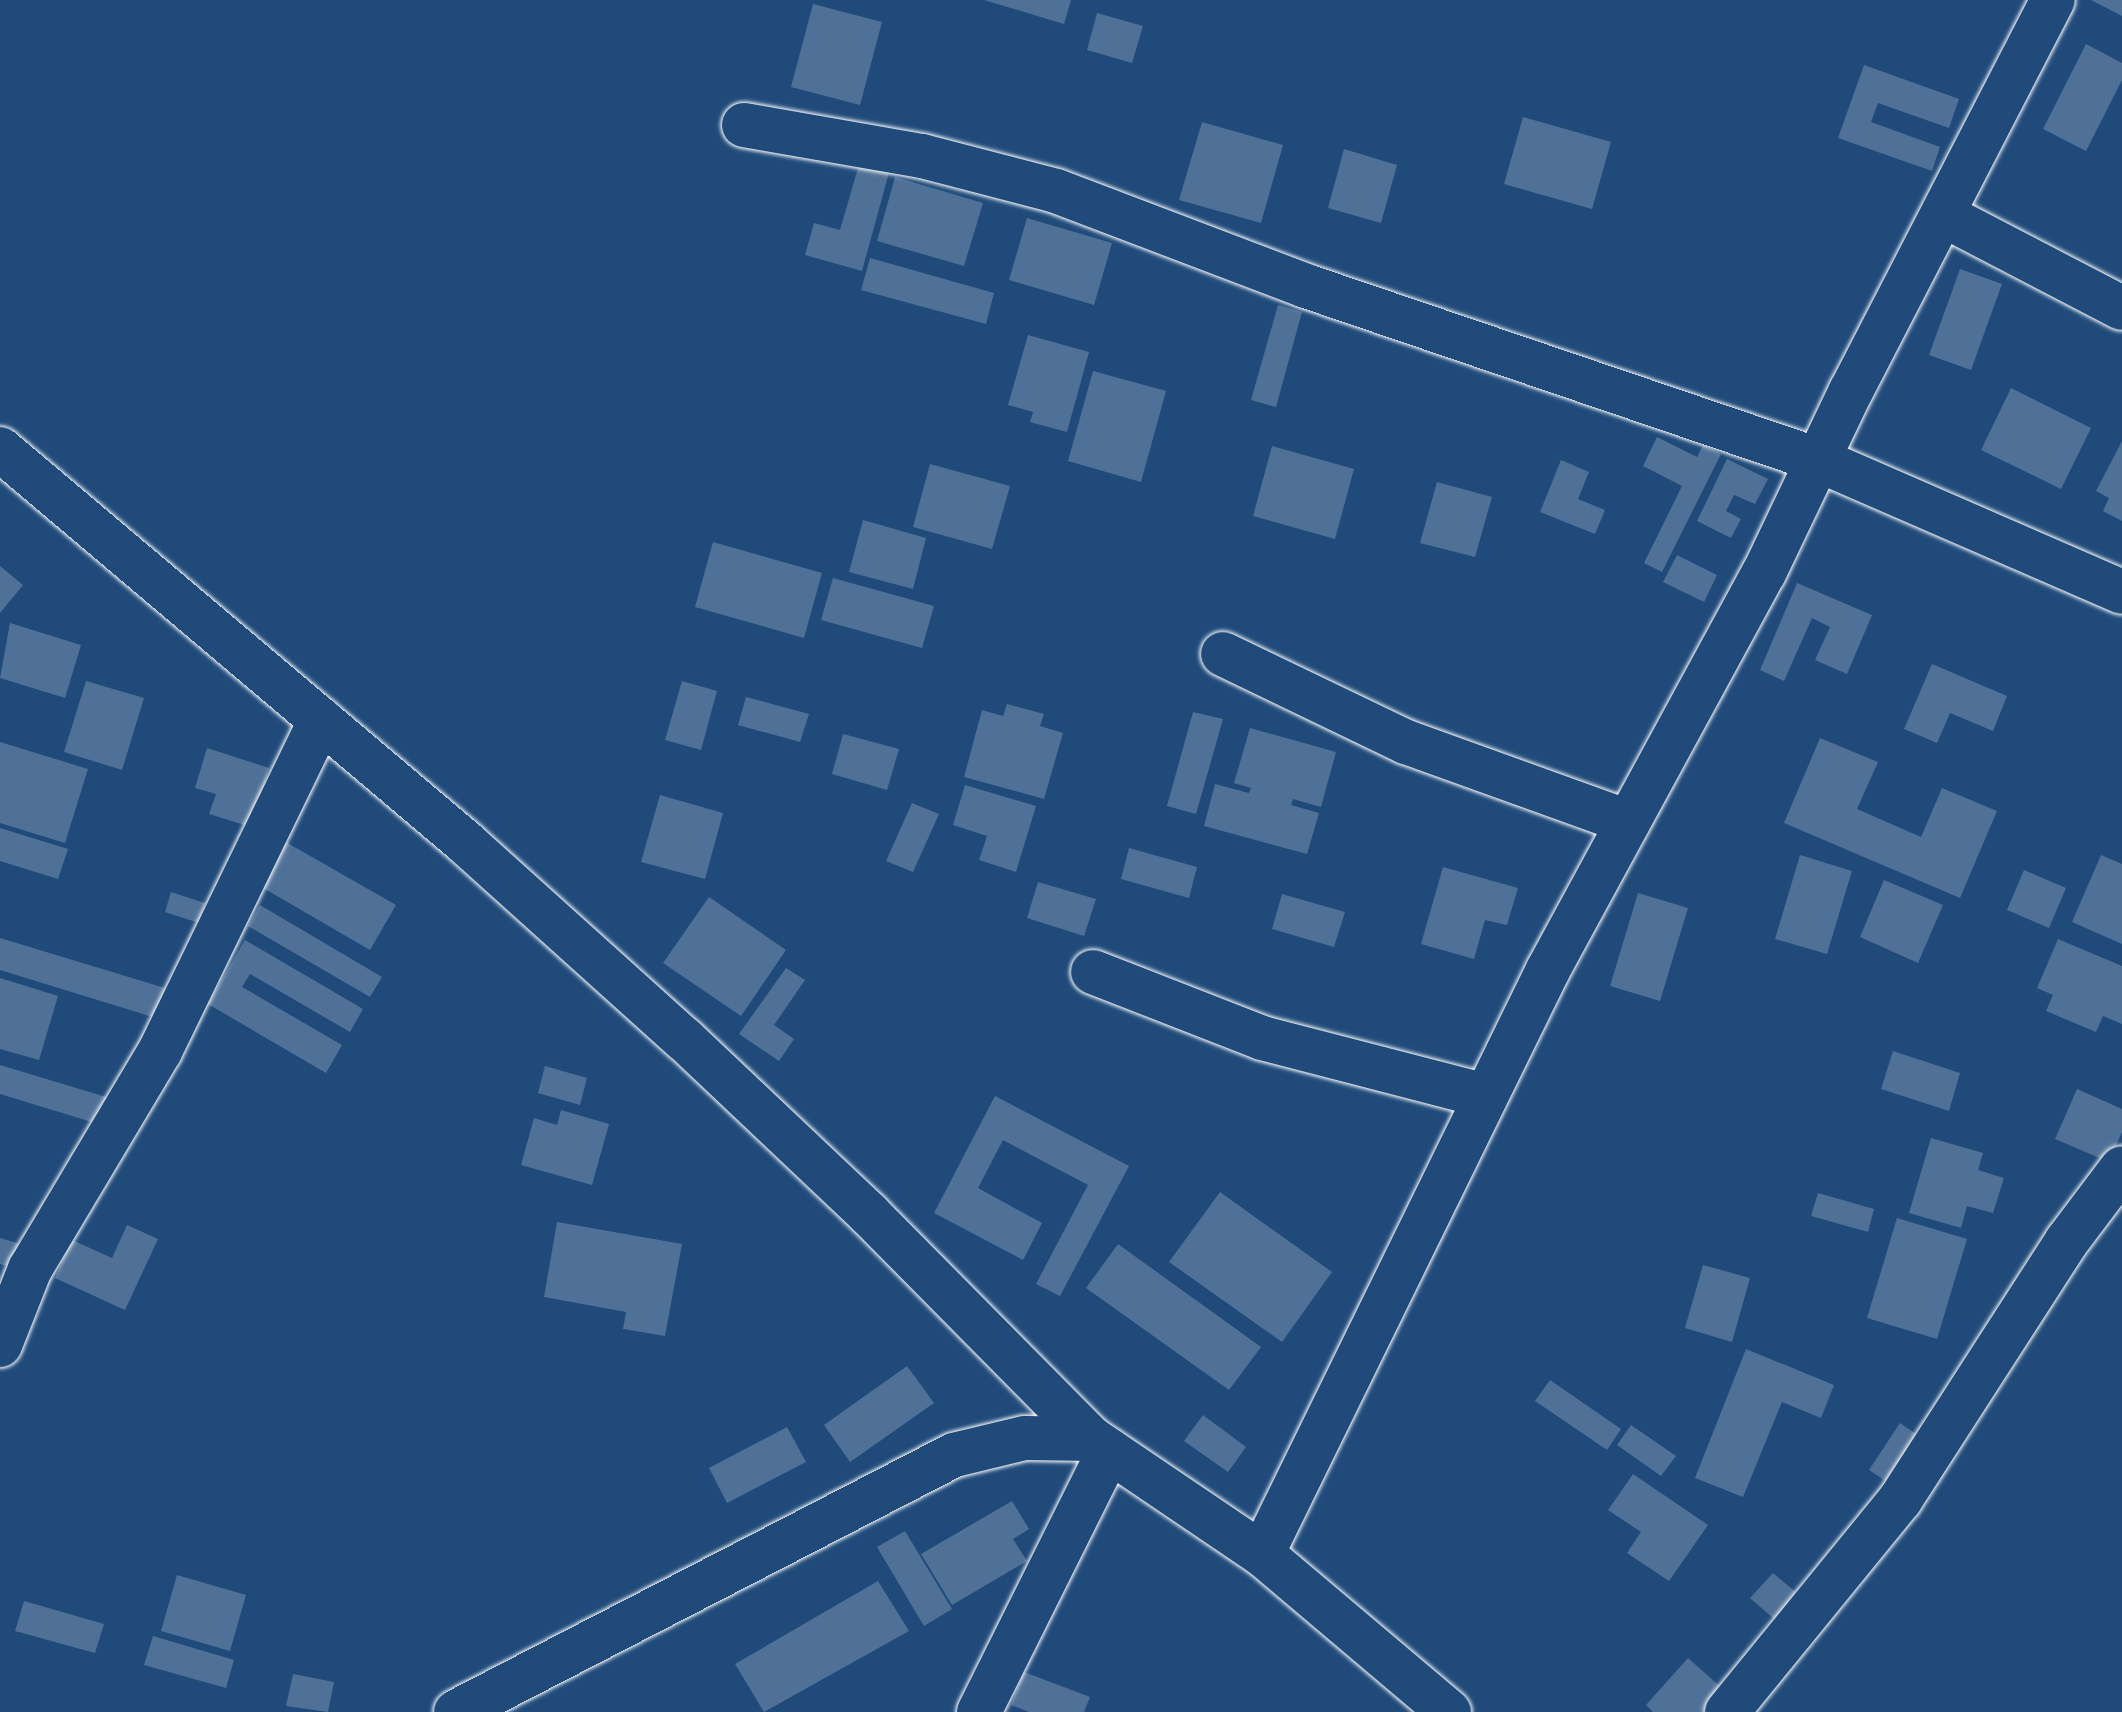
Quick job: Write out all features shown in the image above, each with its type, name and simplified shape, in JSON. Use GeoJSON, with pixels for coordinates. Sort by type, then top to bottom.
{"type":"FeatureCollection","features":[{"type":"Feature","properties":{"kind":"street"},"geometry":{"type":"LineString","coordinates":[[1262,1554],[1486,1096],[1821,461],[1851,391],[1945,216],[2053,0]]}},
{"type":"Feature","properties":{"kind":"street"},"geometry":{"type":"LineString","coordinates":[[744,125],[922,156],[1056,191],[1306,286],[1821,461],[2122,592]]}},
{"type":"Feature","properties":{"kind":"street"},"geometry":{"type":"LineString","coordinates":[[1945,216],[2122,308]]}},
{"type":"Feature","properties":{"kind":"street"},"geometry":{"type":"LineString","coordinates":[[0,449],[321,720],[684,1039],[869,1214],[1100,1445],[1262,1554],[1449,1712]]}},
{"type":"Feature","properties":{"kind":"street"},"geometry":{"type":"LineString","coordinates":[[1223,654],[1406,742],[1628,822]]}},
{"type":"Feature","properties":{"kind":"street"},"geometry":{"type":"LineString","coordinates":[[0,1345],[30,1269],[160,1051],[321,720]]}},
{"type":"Feature","properties":{"kind":"street"},"geometry":{"type":"LineString","coordinates":[[1093,972],[1262,1038],[1486,1096]]}},
{"type":"Feature","properties":{"kind":"street"},"geometry":{"type":"LineString","coordinates":[[1727,1712],[1900,1500],[2067,1241],[2122,1168]]}},
{"type":"Feature","properties":{"kind":"street"},"geometry":{"type":"LineString","coordinates":[[456,1712],[954,1455],[1025,1438],[1100,1445]]}},
{"type":"Feature","properties":{"kind":"street"},"geometry":{"type":"LineString","coordinates":[[979,1712],[1100,1445]]}},
{"type":"Feature","properties":{"kind":"building"},"geometry":{"type":"Polygon","coordinates":[[[984,0],[1071,0],[1064,24],[984,0]]]}},
{"type":"Feature","properties":{"kind":"building"},"geometry":{"type":"Polygon","coordinates":[[[2091,0],[2122,0],[2122,16],[2091,0]]]}},
{"type":"Feature","properties":{"kind":"building"},"geometry":{"type":"Polygon","coordinates":[[[813,4],[882,22],[860,105],[791,87],[813,4]]]}},
{"type":"Feature","properties":{"kind":"building"},"geometry":{"type":"Polygon","coordinates":[[[1097,13],[1143,26],[1132,63],[1087,50],[1097,13]]]}},
{"type":"Feature","properties":{"kind":"building"},"geometry":{"type":"Polygon","coordinates":[[[2086,44],[2122,63],[2122,80],[2086,151],[2043,129],[2086,44]]]}},
{"type":"Feature","properties":{"kind":"building"},"geometry":{"type":"Polygon","coordinates":[[[1864,65],[1959,99],[1949,128],[1878,103],[1871,122],[1940,147],[1932,171],[1838,138],[1864,65]]]}},
{"type":"Feature","properties":{"kind":"building"},"geometry":{"type":"Polygon","coordinates":[[[1523,117],[1611,142],[1592,209],[1504,184],[1523,117]]]}},
{"type":"Feature","properties":{"kind":"building"},"geometry":{"type":"Polygon","coordinates":[[[1202,122],[1283,145],[1261,223],[1179,200],[1202,122]]]}},
{"type":"Feature","properties":{"kind":"building"},"geometry":{"type":"Polygon","coordinates":[[[1344,149],[1397,165],[1381,223],[1328,208],[1344,149]]]}},
{"type":"Feature","properties":{"kind":"building"},"geometry":{"type":"Polygon","coordinates":[[[860,161],[890,169],[862,271],[805,255],[814,223],[840,230],[860,161]]]}},
{"type":"Feature","properties":{"kind":"building"},"geometry":{"type":"Polygon","coordinates":[[[895,177],[983,203],[964,266],[877,241],[895,177]]]}},
{"type":"Feature","properties":{"kind":"building"},"geometry":{"type":"Polygon","coordinates":[[[1027,218],[1112,243],[1094,305],[1009,280],[1027,218]]]}},
{"type":"Feature","properties":{"kind":"building"},"geometry":{"type":"Polygon","coordinates":[[[870,258],[994,293],[986,324],[861,290],[870,258]]]}},
{"type":"Feature","properties":{"kind":"building"},"geometry":{"type":"Polygon","coordinates":[[[1960,269],[2002,284],[1971,370],[1929,355],[1960,269]]]}},
{"type":"Feature","properties":{"kind":"building"},"geometry":{"type":"Polygon","coordinates":[[[1278,305],[1302,312],[1276,407],[1251,400],[1278,305]]]}},
{"type":"Feature","properties":{"kind":"building"},"geometry":{"type":"Polygon","coordinates":[[[1028,335],[1089,352],[1067,432],[1030,422],[1033,412],[1008,405],[1028,335]]]}},
{"type":"Feature","properties":{"kind":"building"},"geometry":{"type":"Polygon","coordinates":[[[1093,371],[1166,391],[1141,482],[1068,461],[1093,371]]]}},
{"type":"Feature","properties":{"kind":"building"},"geometry":{"type":"Polygon","coordinates":[[[2011,388],[2091,428],[2061,489],[1981,450],[2011,388]]]}},
{"type":"Feature","properties":{"kind":"building"},"geometry":{"type":"Polygon","coordinates":[[[1657,437],[1697,457],[1703,445],[1721,454],[1662,572],[1644,563],[1682,486],[1643,466],[1657,437]]]}},
{"type":"Feature","properties":{"kind":"building"},"geometry":{"type":"Polygon","coordinates":[[[2122,441],[2122,521],[2103,511],[2109,498],[2096,491],[2122,441]]]}},
{"type":"Feature","properties":{"kind":"building"},"geometry":{"type":"Polygon","coordinates":[[[1272,446],[1354,469],[1335,539],[1253,516],[1272,446]]]}},
{"type":"Feature","properties":{"kind":"building"},"geometry":{"type":"Polygon","coordinates":[[[1727,459],[1768,479],[1755,504],[1734,495],[1726,511],[1741,519],[1731,538],[1697,521],[1727,459]]]}},
{"type":"Feature","properties":{"kind":"building"},"geometry":{"type":"Polygon","coordinates":[[[1561,460],[1589,472],[1578,499],[1605,510],[1595,534],[1540,512],[1561,460]]]}},
{"type":"Feature","properties":{"kind":"building"},"geometry":{"type":"Polygon","coordinates":[[[930,464],[1010,486],[992,549],[913,527],[930,464]]]}},
{"type":"Feature","properties":{"kind":"building"},"geometry":{"type":"Polygon","coordinates":[[[1437,482],[1492,497],[1475,557],[1420,543],[1437,482]]]}},
{"type":"Feature","properties":{"kind":"building"},"geometry":{"type":"Polygon","coordinates":[[[863,520],[926,538],[913,589],[849,572],[863,520]]]}},
{"type":"Feature","properties":{"kind":"building"},"geometry":{"type":"Polygon","coordinates":[[[713,542],[822,573],[804,638],[695,607],[713,542]]]}},
{"type":"Feature","properties":{"kind":"building"},"geometry":{"type":"Polygon","coordinates":[[[1677,555],[1717,575],[1704,602],[1663,582],[1677,555]]]}},
{"type":"Feature","properties":{"kind":"building"},"geometry":{"type":"Polygon","coordinates":[[[0,566],[23,585],[0,613],[0,566]]]}},
{"type":"Feature","properties":{"kind":"building"},"geometry":{"type":"Polygon","coordinates":[[[833,578],[934,606],[922,648],[821,620],[833,578]]]}},
{"type":"Feature","properties":{"kind":"building"},"geometry":{"type":"Polygon","coordinates":[[[1797,583],[1872,615],[1847,674],[1815,660],[1830,627],[1812,618],[1784,681],[1760,670],[1797,583]]]}},
{"type":"Feature","properties":{"kind":"building"},"geometry":{"type":"Polygon","coordinates":[[[10,623],[81,645],[65,698],[0,678],[10,623]]]}},
{"type":"Feature","properties":{"kind":"building"},"geometry":{"type":"Polygon","coordinates":[[[1932,664],[2007,696],[1993,731],[1950,713],[1937,743],[1904,729],[1932,664]]]}},
{"type":"Feature","properties":{"kind":"building"},"geometry":{"type":"Polygon","coordinates":[[[86,681],[144,698],[122,770],[64,752],[86,681]]]}},
{"type":"Feature","properties":{"kind":"building"},"geometry":{"type":"Polygon","coordinates":[[[682,681],[717,691],[701,750],[665,740],[682,681]]]}},
{"type":"Feature","properties":{"kind":"building"},"geometry":{"type":"Polygon","coordinates":[[[746,697],[809,714],[800,742],[738,725],[746,697]]]}},
{"type":"Feature","properties":{"kind":"building"},"geometry":{"type":"Polygon","coordinates":[[[1007,704],[1044,714],[1040,726],[1063,733],[1044,799],[964,777],[982,710],[1003,716],[1007,704]]]}},
{"type":"Feature","properties":{"kind":"building"},"geometry":{"type":"Polygon","coordinates":[[[1193,712],[1223,719],[1196,814],[1167,806],[1193,712]]]}},
{"type":"Feature","properties":{"kind":"building"},"geometry":{"type":"Polygon","coordinates":[[[1250,728],[1336,752],[1321,807],[1293,799],[1291,805],[1319,813],[1307,854],[1204,826],[1215,784],[1249,793],[1251,788],[1234,783],[1250,728]]]}},
{"type":"Feature","properties":{"kind":"building"},"geometry":{"type":"Polygon","coordinates":[[[843,734],[899,749],[887,790],[832,774],[843,734]]]}},
{"type":"Feature","properties":{"kind":"building"},"geometry":{"type":"Polygon","coordinates":[[[1820,738],[1878,762],[1857,809],[1921,837],[1942,788],[1997,811],[1960,898],[1784,823],[1820,738]]]}},
{"type":"Feature","properties":{"kind":"building"},"geometry":{"type":"Polygon","coordinates":[[[0,742],[88,769],[65,843],[0,823],[0,742]]]}},
{"type":"Feature","properties":{"kind":"building"},"geometry":{"type":"Polygon","coordinates":[[[207,748],[269,768],[251,827],[209,814],[216,794],[195,788],[207,748]]]}},
{"type":"Feature","properties":{"kind":"building"},"geometry":{"type":"Polygon","coordinates":[[[965,785],[1036,806],[1016,872],[979,860],[987,836],[953,825],[965,785]]]}},
{"type":"Feature","properties":{"kind":"building"},"geometry":{"type":"Polygon","coordinates":[[[660,795],[723,813],[705,879],[641,862],[660,795]]]}},
{"type":"Feature","properties":{"kind":"building"},"geometry":{"type":"Polygon","coordinates":[[[912,803],[939,814],[913,872],[886,861],[912,803]]]}},
{"type":"Feature","properties":{"kind":"building"},"geometry":{"type":"Polygon","coordinates":[[[0,828],[68,849],[58,879],[0,861],[0,828]]]}},
{"type":"Feature","properties":{"kind":"building"},"geometry":{"type":"Polygon","coordinates":[[[284,841],[396,905],[370,950],[258,885],[284,841]]]}},
{"type":"Feature","properties":{"kind":"building"},"geometry":{"type":"Polygon","coordinates":[[[1129,848],[1197,867],[1189,898],[1121,879],[1129,848]]]}},
{"type":"Feature","properties":{"kind":"building"},"geometry":{"type":"Polygon","coordinates":[[[1800,855],[1852,871],[1827,954],[1775,939],[1800,855]]]}},
{"type":"Feature","properties":{"kind":"building"},"geometry":{"type":"Polygon","coordinates":[[[2101,855],[2122,864],[2122,944],[2072,922],[2101,855]]]}},
{"type":"Feature","properties":{"kind":"building"},"geometry":{"type":"Polygon","coordinates":[[[1443,867],[1518,888],[1507,925],[1485,920],[1474,959],[1421,944],[1443,867]]]}},
{"type":"Feature","properties":{"kind":"building"},"geometry":{"type":"Polygon","coordinates":[[[2024,870],[2066,888],[2049,928],[2007,910],[2024,870]]]}},
{"type":"Feature","properties":{"kind":"building"},"geometry":{"type":"Polygon","coordinates":[[[1884,880],[1943,905],[1918,963],[1860,937],[1884,880]]]}},
{"type":"Feature","properties":{"kind":"building"},"geometry":{"type":"Polygon","coordinates":[[[1038,882],[1096,899],[1084,936],[1027,918],[1038,882]]]}},
{"type":"Feature","properties":{"kind":"building"},"geometry":{"type":"Polygon","coordinates":[[[171,892],[205,903],[199,923],[165,912],[171,892]]]}},
{"type":"Feature","properties":{"kind":"building"},"geometry":{"type":"Polygon","coordinates":[[[1638,893],[1688,908],[1660,1001],[1610,986],[1638,893]]]}},
{"type":"Feature","properties":{"kind":"building"},"geometry":{"type":"Polygon","coordinates":[[[1282,894],[1345,912],[1334,947],[1272,929],[1282,894]]]}},
{"type":"Feature","properties":{"kind":"building"},"geometry":{"type":"Polygon","coordinates":[[[709,897],[786,950],[741,1016],[663,963],[709,897]]]}},
{"type":"Feature","properties":{"kind":"building"},"geometry":{"type":"Polygon","coordinates":[[[260,905],[382,977],[370,997],[248,926],[260,905]]]}},
{"type":"Feature","properties":{"kind":"building"},"geometry":{"type":"Polygon","coordinates":[[[0,938],[165,988],[156,1018],[0,970],[0,938]]]}},
{"type":"Feature","properties":{"kind":"building"},"geometry":{"type":"Polygon","coordinates":[[[2058,939],[2122,966],[2122,1024],[2103,1016],[2096,1032],[2046,1011],[2053,995],[2037,988],[2058,939]]]}},
{"type":"Feature","properties":{"kind":"building"},"geometry":{"type":"Polygon","coordinates":[[[245,940],[363,1009],[350,1032],[250,974],[242,987],[342,1045],[326,1073],[208,1004],[245,940]]]}},
{"type":"Feature","properties":{"kind":"building"},"geometry":{"type":"Polygon","coordinates":[[[786,968],[805,980],[774,1025],[794,1039],[779,1061],[739,1034],[786,968]]]}},
{"type":"Feature","properties":{"kind":"building"},"geometry":{"type":"Polygon","coordinates":[[[0,978],[58,996],[39,1060],[0,1049],[0,978]]]}},
{"type":"Feature","properties":{"kind":"building"},"geometry":{"type":"Polygon","coordinates":[[[1893,1051],[1960,1073],[1949,1111],[1881,1089],[1893,1051]]]}},
{"type":"Feature","properties":{"kind":"building"},"geometry":{"type":"Polygon","coordinates":[[[0,1065],[116,1100],[108,1127],[0,1094],[0,1065]]]}},
{"type":"Feature","properties":{"kind":"building"},"geometry":{"type":"Polygon","coordinates":[[[545,1066],[587,1078],[580,1105],[538,1093],[545,1066]]]}},
{"type":"Feature","properties":{"kind":"building"},"geometry":{"type":"Polygon","coordinates":[[[2077,1089],[2122,1109],[2122,1132],[2109,1162],[2055,1139],[2077,1089]]]}},
{"type":"Feature","properties":{"kind":"building"},"geometry":{"type":"Polygon","coordinates":[[[995,1096],[1129,1166],[1060,1296],[1036,1284],[1088,1185],[1003,1140],[978,1188],[1042,1223],[1023,1260],[934,1213],[995,1096]]]}},
{"type":"Feature","properties":{"kind":"building"},"geometry":{"type":"Polygon","coordinates":[[[561,1110],[609,1124],[592,1185],[521,1165],[534,1118],[557,1125],[561,1110]]]}},
{"type":"Feature","properties":{"kind":"building"},"geometry":{"type":"Polygon","coordinates":[[[1931,1138],[1983,1153],[1978,1170],[2004,1178],[1993,1213],[1967,1206],[1961,1228],[1909,1213],[1931,1138]]]}},
{"type":"Feature","properties":{"kind":"building"},"geometry":{"type":"Polygon","coordinates":[[[1220,1192],[1332,1272],[1282,1342],[1169,1262],[1220,1192]]]}},
{"type":"Feature","properties":{"kind":"building"},"geometry":{"type":"Polygon","coordinates":[[[1818,1193],[1874,1209],[1868,1232],[1811,1216],[1818,1193]]]}},
{"type":"Feature","properties":{"kind":"building"},"geometry":{"type":"Polygon","coordinates":[[[1897,1218],[1967,1239],[1937,1339],[1867,1318],[1897,1218]]]}},
{"type":"Feature","properties":{"kind":"building"},"geometry":{"type":"Polygon","coordinates":[[[557,1222],[682,1244],[665,1336],[623,1329],[626,1312],[544,1297],[557,1222]]]}},
{"type":"Feature","properties":{"kind":"building"},"geometry":{"type":"Polygon","coordinates":[[[127,1225],[158,1239],[125,1310],[55,1278],[72,1240],[112,1258],[127,1225]]]}},
{"type":"Feature","properties":{"kind":"building"},"geometry":{"type":"Polygon","coordinates":[[[0,1238],[21,1244],[14,1268],[0,1264],[0,1238]]]}},
{"type":"Feature","properties":{"kind":"building"},"geometry":{"type":"Polygon","coordinates":[[[1118,1244],[1261,1347],[1229,1390],[1086,1288],[1118,1244]]]}},
{"type":"Feature","properties":{"kind":"building"},"geometry":{"type":"Polygon","coordinates":[[[1703,1265],[1750,1278],[1732,1342],[1685,1328],[1703,1265]]]}},
{"type":"Feature","properties":{"kind":"building"},"geometry":{"type":"Polygon","coordinates":[[[1746,1349],[1834,1385],[1821,1418],[1782,1402],[1743,1497],[1695,1478],[1746,1349]]]}},
{"type":"Feature","properties":{"kind":"building"},"geometry":{"type":"Polygon","coordinates":[[[907,1366],[934,1403],[850,1462],[824,1425],[907,1366]]]}},
{"type":"Feature","properties":{"kind":"building"},"geometry":{"type":"Polygon","coordinates":[[[1550,1380],[1621,1429],[1607,1450],[1535,1401],[1550,1380]]]}},
{"type":"Feature","properties":{"kind":"building"},"geometry":{"type":"Polygon","coordinates":[[[1203,1415],[1246,1447],[1228,1472],[1184,1441],[1203,1415]]]}},
{"type":"Feature","properties":{"kind":"building"},"geometry":{"type":"Polygon","coordinates":[[[1900,1423],[1922,1438],[1890,1484],[1869,1470],[1900,1423]]]}},
{"type":"Feature","properties":{"kind":"building"},"geometry":{"type":"Polygon","coordinates":[[[1631,1425],[1676,1456],[1661,1476],[1617,1445],[1631,1425]]]}},
{"type":"Feature","properties":{"kind":"building"},"geometry":{"type":"Polygon","coordinates":[[[787,1427],[806,1462],[727,1503],[709,1468],[787,1427]]]}},
{"type":"Feature","properties":{"kind":"building"},"geometry":{"type":"Polygon","coordinates":[[[1633,1474],[1708,1525],[1669,1581],[1627,1553],[1641,1532],[1608,1510],[1633,1474]]]}},
{"type":"Feature","properties":{"kind":"building"},"geometry":{"type":"Polygon","coordinates":[[[1012,1501],[1029,1529],[1013,1539],[1027,1561],[952,1605],[921,1554],[1012,1501]]]}},
{"type":"Feature","properties":{"kind":"building"},"geometry":{"type":"Polygon","coordinates":[[[905,1531],[952,1609],[924,1626],[877,1547],[905,1531]]]}},
{"type":"Feature","properties":{"kind":"building"},"geometry":{"type":"Polygon","coordinates":[[[1773,1573],[1804,1599],[1782,1626],[1750,1598],[1773,1573]]]}},
{"type":"Feature","properties":{"kind":"building"},"geometry":{"type":"Polygon","coordinates":[[[177,1575],[246,1595],[230,1651],[161,1631],[177,1575]]]}},
{"type":"Feature","properties":{"kind":"building"},"geometry":{"type":"Polygon","coordinates":[[[878,1581],[909,1631],[764,1712],[735,1664],[878,1581]]]}},
{"type":"Feature","properties":{"kind":"building"},"geometry":{"type":"Polygon","coordinates":[[[24,1601],[104,1624],[95,1653],[15,1631],[24,1601]]]}},
{"type":"Feature","properties":{"kind":"building"},"geometry":{"type":"Polygon","coordinates":[[[153,1636],[234,1660],[226,1688],[144,1665],[153,1636]]]}},
{"type":"Feature","properties":{"kind":"building"},"geometry":{"type":"Polygon","coordinates":[[[1688,1658],[1723,1689],[1703,1712],[1653,1712],[1646,1705],[1688,1658]]]}},
{"type":"Feature","properties":{"kind":"building"},"geometry":{"type":"Polygon","coordinates":[[[1024,1672],[1090,1697],[1084,1712],[1029,1712],[1011,1705],[1024,1672]]]}},
{"type":"Feature","properties":{"kind":"building"},"geometry":{"type":"Polygon","coordinates":[[[293,1674],[334,1682],[328,1712],[286,1706],[293,1674]]]}}]}
